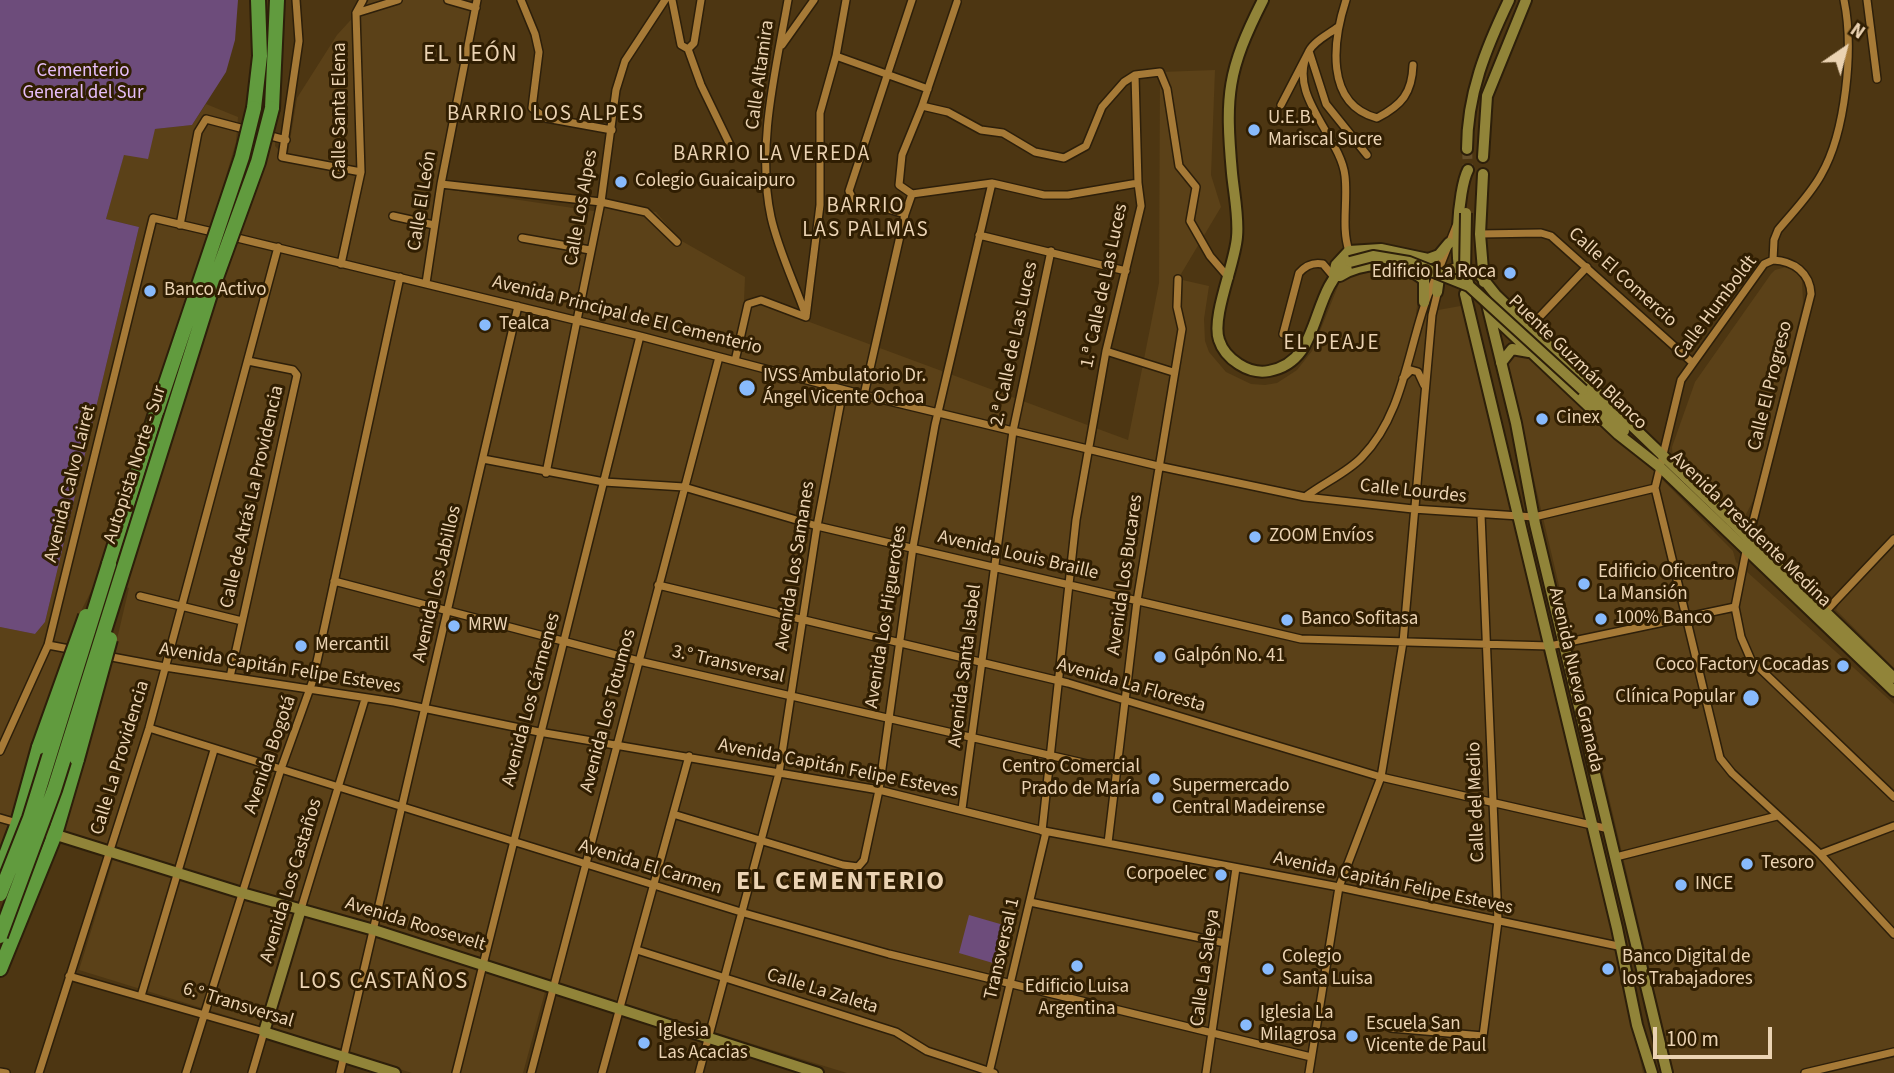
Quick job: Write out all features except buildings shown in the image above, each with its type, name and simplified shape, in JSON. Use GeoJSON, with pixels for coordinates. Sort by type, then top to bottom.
{"type":"FeatureCollection","features":[{"type":"Feature","properties":{"kind":"highway","name":"Autopista Norte - Sur"},"geometry":{"type":"LineString","coordinates":[[0,894],[30,818],[165,386],[242,157],[254,108],[260,56],[258,0]]}},
{"type":"Feature","properties":{"kind":"highway","name":"Autopista Norte - Sur"},"geometry":{"type":"LineString","coordinates":[[0,936],[39,837],[210,294],[258,162],[272,108],[278,45],[277,0]]}},
{"type":"Feature","properties":{"kind":"highway"},"geometry":{"type":"LineString","coordinates":[[0,871],[18,823],[75,642],[110,564]]}},
{"type":"Feature","properties":{"kind":"highway"},"geometry":{"type":"LineString","coordinates":[[0,969],[55,834],[102,677],[110,639],[113,603]]}},
{"type":"Feature","properties":{"kind":"street"},"geometry":{"type":"LineString","coordinates":[[296,0],[299,41],[282,157],[361,172]]}},
{"type":"Feature","properties":{"kind":"street"},"geometry":{"type":"LineString","coordinates":[[356,13],[363,0]]}},
{"type":"Feature","properties":{"kind":"street"},"geometry":{"type":"LineString","coordinates":[[356,13],[398,0]]}},
{"type":"Feature","properties":{"kind":"street"},"geometry":{"type":"LineString","coordinates":[[448,0],[476,4]]}},
{"type":"Feature","properties":{"kind":"street"},"geometry":{"type":"LineString","coordinates":[[521,0],[536,34],[539,52],[532,108],[546,118],[612,130]]}},
{"type":"Feature","properties":{"kind":"street","name":"Calle Los Alpes"},"geometry":{"type":"LineString","coordinates":[[546,472],[601,202],[616,90],[625,61],[666,0]]}},
{"type":"Feature","properties":{"kind":"street"},"geometry":{"type":"LineString","coordinates":[[672,0],[681,45],[688,49],[731,147]]}},
{"type":"Feature","properties":{"kind":"street"},"geometry":{"type":"LineString","coordinates":[[688,49],[694,43],[701,0]]}},
{"type":"Feature","properties":{"kind":"street","name":"Calle Altamira"},"geometry":{"type":"LineString","coordinates":[[788,0],[766,148],[767,187],[771,218],[806,317]]}},
{"type":"Feature","properties":{"kind":"street"},"geometry":{"type":"LineString","coordinates":[[779,48],[814,0]]}},
{"type":"Feature","properties":{"kind":"street"},"geometry":{"type":"LineString","coordinates":[[735,361],[748,304],[761,300],[806,317],[820,205],[820,113],[836,56],[846,0]]}},
{"type":"Feature","properties":{"kind":"street"},"geometry":{"type":"LineString","coordinates":[[905,214],[853,199],[849,191],[912,0]]}},
{"type":"Feature","properties":{"kind":"street"},"geometry":{"type":"LineString","coordinates":[[1263,0],[1233,65],[1227,97],[1238,236],[1219,314],[1219,342],[1238,363],[1261,372],[1286,365],[1303,349],[1316,322],[1323,292],[1350,256],[1381,249],[1424,259],[1436,257],[1449,243]]}},
{"type":"Feature","properties":{"kind":"street"},"geometry":{"type":"LineString","coordinates":[[1346,0],[1338,27],[1338,77],[1351,104],[1365,115],[1377,118],[1406,98],[1413,82],[1413,65]]}},
{"type":"Feature","properties":{"kind":"street"},"geometry":{"type":"LineString","coordinates":[[1467,149],[1467,119],[1476,79],[1508,0]]}},
{"type":"Feature","properties":{"kind":"street"},"geometry":{"type":"LineString","coordinates":[[1483,157],[1487,96],[1526,0]]}},
{"type":"Feature","properties":{"kind":"street"},"geometry":{"type":"LineString","coordinates":[[1773,260],[1774,240],[1778,230],[1821,174],[1837,132],[1846,69],[1848,17],[1844,0]]}},
{"type":"Feature","properties":{"kind":"street"},"geometry":{"type":"LineString","coordinates":[[1867,0],[1877,79]]}},
{"type":"Feature","properties":{"kind":"street"},"geometry":{"type":"LineString","coordinates":[[957,2],[922,106],[902,155],[899,185],[912,194],[992,183],[1044,195],[1068,195],[1138,183]]}},
{"type":"Feature","properties":{"kind":"street","name":"Calle El León"},"geometry":{"type":"LineString","coordinates":[[426,283],[440,184],[476,4]]}},
{"type":"Feature","properties":{"kind":"street","name":"Calle Santa Elena"},"geometry":{"type":"LineString","coordinates":[[341,264],[361,172],[356,13]]}},
{"type":"Feature","properties":{"kind":"street"},"geometry":{"type":"LineString","coordinates":[[1281,105],[1309,51],[1338,27]]}},
{"type":"Feature","properties":{"kind":"street"},"geometry":{"type":"LineString","coordinates":[[1309,51],[1326,103],[1367,155]]}},
{"type":"Feature","properties":{"kind":"street"},"geometry":{"type":"LineString","coordinates":[[1309,51],[1305,69],[1308,93],[1345,174],[1346,234],[1350,256]]}},
{"type":"Feature","properties":{"kind":"street"},"geometry":{"type":"LineString","coordinates":[[836,56],[928,89]]}},
{"type":"Feature","properties":{"kind":"street"},"geometry":{"type":"LineString","coordinates":[[922,106],[948,112],[981,130],[1003,133],[1035,152],[1064,158],[1086,146],[1102,107],[1112,94],[1135,75],[1160,72],[1165,79],[1179,166],[1196,187],[1190,221],[1210,256],[1229,279]]}},
{"type":"Feature","properties":{"kind":"street","name":"1.ª Calle de Las Luces"},"geometry":{"type":"LineString","coordinates":[[1058,681],[1067,583],[1106,351],[1141,206],[1135,75]]}},
{"type":"Feature","properties":{"kind":"street"},"geometry":{"type":"LineString","coordinates":[[180,225],[198,132],[206,119],[286,140]]}},
{"type":"Feature","properties":{"kind":"street"},"geometry":{"type":"LineString","coordinates":[[1465,286],[1458,266],[1468,170]]}},
{"type":"Feature","properties":{"kind":"street"},"geometry":{"type":"LineString","coordinates":[[1483,174],[1480,234],[1485,295]]}},
{"type":"Feature","properties":{"kind":"street","name":"Avenida Los Higuerotes"},"geometry":{"type":"LineString","coordinates":[[673,814],[763,842],[859,867],[867,850],[878,790],[912,547],[937,412],[992,183]]}},
{"type":"Feature","properties":{"kind":"street"},"geometry":{"type":"LineString","coordinates":[[440,184],[601,202],[646,212],[677,242]]}},
{"type":"Feature","properties":{"kind":"street"},"geometry":{"type":"LineString","coordinates":[[864,396],[905,214],[912,194]]}},
{"type":"Feature","properties":{"kind":"street"},"geometry":{"type":"LineString","coordinates":[[1463,211],[1473,216],[1482,208]]}},
{"type":"Feature","properties":{"kind":"street"},"geometry":{"type":"LineString","coordinates":[[1309,1073],[1339,887],[1381,777],[1403,642],[1413,509],[1439,275],[1463,211]]}},
{"type":"Feature","properties":{"kind":"street"},"geometry":{"type":"LineString","coordinates":[[1463,211],[1465,286]]}},
{"type":"Feature","properties":{"kind":"street"},"geometry":{"type":"LineString","coordinates":[[393,216],[434,225]]}},
{"type":"Feature","properties":{"kind":"street","name":"Avenida Principal de El Cementerio"},"geometry":{"type":"LineString","coordinates":[[153,218],[640,336],[864,396],[1158,466],[1305,497]]}},
{"type":"Feature","properties":{"kind":"street","name":"Avenida Calvo Lairet"},"geometry":{"type":"LineString","coordinates":[[0,751],[48,645],[153,218]]}},
{"type":"Feature","properties":{"kind":"street","name":"Calle El Comercio"},"geometry":{"type":"LineString","coordinates":[[1480,234],[1541,233],[1551,236],[1692,363]]}},
{"type":"Feature","properties":{"kind":"street"},"geometry":{"type":"LineString","coordinates":[[979,235],[1126,271]]}},
{"type":"Feature","properties":{"kind":"street"},"geometry":{"type":"LineString","coordinates":[[522,238],[590,250]]}},
{"type":"Feature","properties":{"kind":"street","name":"Calle La Providencia"},"geometry":{"type":"LineString","coordinates":[[39,1073],[149,728],[278,247]]}},
{"type":"Feature","properties":{"kind":"street","name":"2.ª Calle de Las Luces"},"geometry":{"type":"LineString","coordinates":[[1011,443],[1051,251]]}},
{"type":"Feature","properties":{"kind":"street","name":"Puente Guzmán Blanco"},"geometry":{"type":"LineString","coordinates":[[1350,256],[1373,256],[1409,262],[1465,286],[1661,462]]}},
{"type":"Feature","properties":{"kind":"street","name":"Calle Humboldt"},"geometry":{"type":"LineString","coordinates":[[1656,488],[1681,380],[1764,264],[1773,260]]}},
{"type":"Feature","properties":{"kind":"street","name":"Calle El Progreso"},"geometry":{"type":"LineString","coordinates":[[1735,607],[1747,546],[1811,295],[1805,275],[1794,265],[1773,260]]}},
{"type":"Feature","properties":{"kind":"street"},"geometry":{"type":"LineString","coordinates":[[1283,334],[1299,273],[1304,267],[1315,262],[1323,264],[1334,277]]}},
{"type":"Feature","properties":{"kind":"street"},"geometry":{"type":"LineString","coordinates":[[1334,277],[1362,266],[1401,269],[1424,280],[1424,302]]}},
{"type":"Feature","properties":{"kind":"street"},"geometry":{"type":"LineString","coordinates":[[1305,497],[1361,458],[1386,421],[1402,379],[1424,302],[1439,275],[1458,266]]}},
{"type":"Feature","properties":{"kind":"street"},"geometry":{"type":"LineString","coordinates":[[1458,266],[1485,295]]}},
{"type":"Feature","properties":{"kind":"street"},"geometry":{"type":"LineString","coordinates":[[1530,327],[1587,267]]}},
{"type":"Feature","properties":{"kind":"street","name":"Avenida Bogotá"},"geometry":{"type":"LineString","coordinates":[[186,1073],[281,769],[309,690],[400,278]]}},
{"type":"Feature","properties":{"kind":"street","name":"Avenida Los Bucares"},"geometry":{"type":"LineString","coordinates":[[1108,843],[1137,601],[1182,329],[1177,307],[1178,279]]}},
{"type":"Feature","properties":{"kind":"street","name":"Avenida Presidente Medina"},"geometry":{"type":"LineString","coordinates":[[1465,286],[1485,295],[1496,295],[1747,546],[1894,678]]}},
{"type":"Feature","properties":{"kind":"street","name":"Avenida Nueva Granada"},"geometry":{"type":"LineString","coordinates":[[1465,286],[1618,946],[1652,1073]]}},
{"type":"Feature","properties":{"kind":"street","name":"Avenida Presidente Medina"},"geometry":{"type":"LineString","coordinates":[[1485,295],[1530,352],[1618,434],[1691,485],[1747,546]]}},
{"type":"Feature","properties":{"kind":"street","name":"Avenida Nueva Granada"},"geometry":{"type":"LineString","coordinates":[[1485,295],[1534,517],[1667,1073]]}},
{"type":"Feature","properties":{"kind":"street","name":"Avenida Los Jabillos"},"geometry":{"type":"LineString","coordinates":[[340,1073],[518,306]]}},
{"type":"Feature","properties":{"kind":"street","name":"Avenida Los Cármenes"},"geometry":{"type":"LineString","coordinates":[[456,1073],[481,963],[640,336]]}},
{"type":"Feature","properties":{"kind":"street"},"geometry":{"type":"LineString","coordinates":[[1502,363],[1512,349],[1530,352]]}},
{"type":"Feature","properties":{"kind":"street"},"geometry":{"type":"LineString","coordinates":[[1106,351],[1174,372]]}},
{"type":"Feature","properties":{"kind":"street","name":"Avenida Los Totumos"},"geometry":{"type":"LineString","coordinates":[[531,1073],[719,357]]}},
{"type":"Feature","properties":{"kind":"street","name":"Calle de Atrás La Providencia"},"geometry":{"type":"LineString","coordinates":[[230,677],[297,375],[293,370],[248,360]]}},
{"type":"Feature","properties":{"kind":"street"},"geometry":{"type":"LineString","coordinates":[[1402,379],[1412,370],[1418,372],[1425,389]]}},
{"type":"Feature","properties":{"kind":"street","name":"Avenida Los Samanes"},"geometry":{"type":"LineString","coordinates":[[699,1073],[744,914],[779,774],[817,526],[843,390]]}},
{"type":"Feature","properties":{"kind":"street","name":"Avenida Santa Isabel"},"geometry":{"type":"LineString","coordinates":[[962,809],[974,738],[1011,443]]}},
{"type":"Feature","properties":{"kind":"street","name":"Avenida Louis Braille"},"geometry":{"type":"LineString","coordinates":[[483,459],[604,482],[684,487],[817,526],[1301,639],[1550,646],[1564,644]]}},
{"type":"Feature","properties":{"kind":"street"},"geometry":{"type":"LineString","coordinates":[[1534,517],[1656,488],[1720,758],[1777,816],[1820,854],[1894,934]]}},
{"type":"Feature","properties":{"kind":"street","name":"Calle Lourdes"},"geometry":{"type":"LineString","coordinates":[[1305,497],[1481,515],[1534,517]]}},
{"type":"Feature","properties":{"kind":"street","name":"Calle del Medio"},"geometry":{"type":"LineString","coordinates":[[1391,1028],[1482,1037],[1498,921],[1481,515]]}},
{"type":"Feature","properties":{"kind":"street"},"geometry":{"type":"LineString","coordinates":[[1822,616],[1892,545]]}},
{"type":"Feature","properties":{"kind":"street","name":"3.° Transversal"},"geometry":{"type":"LineString","coordinates":[[334,581],[639,661],[1118,771]]}},
{"type":"Feature","properties":{"kind":"street","name":"Avenida La Floresta"},"geometry":{"type":"LineString","coordinates":[[658,585],[1058,681],[1381,777],[1609,829]]}},
{"type":"Feature","properties":{"kind":"street"},"geometry":{"type":"LineString","coordinates":[[140,596],[242,621]]}},
{"type":"Feature","properties":{"kind":"street"},"geometry":{"type":"LineString","coordinates":[[1564,644],[1735,607],[1741,637],[1751,660],[1894,797]]}},
{"type":"Feature","properties":{"kind":"street","name":"Avenida Presidente Medina"},"geometry":{"type":"LineString","coordinates":[[1822,616],[1894,691]]}},
{"type":"Feature","properties":{"kind":"street","name":"Avenida Capitán Felipe Esteves"},"geometry":{"type":"LineString","coordinates":[[48,645],[878,790],[1044,831],[1339,887],[1618,946]]}},
{"type":"Feature","properties":{"kind":"street","name":"Transversal 1"},"geometry":{"type":"LineString","coordinates":[[990,1073],[1044,831],[1058,681]]}},
{"type":"Feature","properties":{"kind":"street","name":"Avenida Los Castaños"},"geometry":{"type":"LineString","coordinates":[[252,1073],[365,699]]}},
{"type":"Feature","properties":{"kind":"street","name":"Avenida El Carmen"},"geometry":{"type":"LineString","coordinates":[[149,728],[744,914],[1311,1057]]}},
{"type":"Feature","properties":{"kind":"street"},"geometry":{"type":"LineString","coordinates":[[141,996],[214,750]]}},
{"type":"Feature","properties":{"kind":"street"},"geometry":{"type":"LineString","coordinates":[[602,1073],[689,756]]}},
{"type":"Feature","properties":{"kind":"street"},"geometry":{"type":"LineString","coordinates":[[1616,857],[1777,816]]}},
{"type":"Feature","properties":{"kind":"street","name":"Avenida Roosevelt"},"geometry":{"type":"LineString","coordinates":[[0,818],[481,963],[818,1073]]}},
{"type":"Feature","properties":{"kind":"street"},"geometry":{"type":"LineString","coordinates":[[1820,854],[1894,827]]}},
{"type":"Feature","properties":{"kind":"street","name":"Calle La Saleya"},"geometry":{"type":"LineString","coordinates":[[1206,1073],[1236,868]]}},
{"type":"Feature","properties":{"kind":"street"},"geometry":{"type":"LineString","coordinates":[[1030,902],[1225,943]]}},
{"type":"Feature","properties":{"kind":"street","name":"Calle La Zaleta"},"geometry":{"type":"LineString","coordinates":[[637,950],[896,1032],[922,1049],[990,1073]]}},
{"type":"Feature","properties":{"kind":"street","name":"6.° Transversal"},"geometry":{"type":"LineString","coordinates":[[69,976],[205,1014],[395,1073]]}},
{"type":"Feature","properties":{"kind":"street"},"geometry":{"type":"LineString","coordinates":[[1805,1073],[1894,1052]]}},
{"type":"Feature","properties":{"kind":"street"},"geometry":{"type":"LineString","coordinates":[[0,1072],[6,1073]]}},
{"type":"Feature","properties":{"kind":"shaded area"},"geometry":{"type":"Polygon","coordinates":[[[369,0],[463,0],[480,4],[439,188],[600,212],[602,204],[656,212],[680,240],[745,277],[744,301],[761,304],[1128,440],[1159,283],[1160,72],[1215,70],[1211,175],[1221,207],[1178,279],[1209,286],[1204,319],[1205,341],[1209,352],[1226,372],[1251,384],[1265,385],[1277,383],[1297,370],[1312,351],[1340,281],[1361,267],[1403,270],[1420,282],[1416,314],[1466,305],[1546,662],[1590,832],[1643,1073],[847,1073],[548,981],[523,1073],[412,1073],[79,970],[117,847],[62,830],[110,669],[129,588],[101,581],[102,570],[82,609],[0,859],[0,627],[35,634],[45,622],[139,227],[106,219],[124,154],[155,129],[192,125],[206,104],[238,117],[236,142],[205,247],[232,254],[266,131],[276,134],[275,146],[287,159],[297,98],[337,35],[369,0]]]}},
{"type":"Feature","properties":{"kind":"shaded area"},"geometry":{"type":"Polygon","coordinates":[[[1786,267],[1793,269],[1802,280],[1803,303],[1754,499],[1745,516],[1739,518],[1673,458],[1672,447],[1695,382],[1771,274],[1786,267]]]}},
{"type":"Feature","properties":{"kind":"shaded area"},"geometry":{"type":"Polygon","coordinates":[[[1507,354],[1526,355],[1631,448],[1733,551],[1736,562],[1894,704],[1894,1073],[1674,1073],[1506,361],[1507,354]]]}},
{"type":"Feature","properties":{"kind":"shaded area"},"geometry":{"type":"Polygon","coordinates":[[[1894,546],[1894,668],[1836,610],[1840,601],[1894,546]]]}},
{"type":"Feature","properties":{"kind":"green space","name":"Cementerio General del Sur"},"geometry":{"type":"Polygon","coordinates":[[[0,0],[238,0],[235,40],[226,72],[192,125],[155,129],[148,159],[124,155],[106,219],[139,227],[45,622],[35,634],[0,627],[0,0]]]}},
{"type":"Feature","properties":{"kind":"green space"},"geometry":{"type":"Polygon","coordinates":[[[969,915],[1014,928],[1003,966],[959,953],[969,915]]]}},
{"type":"Feature","properties":{"kind":"tunnel"},"geometry":{"type":"LineString","coordinates":[[1467,149],[1468,170]]}},
{"type":"Feature","properties":{"kind":"place","name":"U.E.B. Mariscal Sucre"},"geometry":{"type":"Point","coordinates":[1254,130]}},
{"type":"Feature","properties":{"kind":"place","name":"Colegio Guaicaipuro"},"geometry":{"type":"Point","coordinates":[621,182]}},
{"type":"Feature","properties":{"kind":"place","name":"Edificio La Roca"},"geometry":{"type":"Point","coordinates":[1510,273]}},
{"type":"Feature","properties":{"kind":"place","name":"Banco Activo"},"geometry":{"type":"Point","coordinates":[150,291]}},
{"type":"Feature","properties":{"kind":"place","name":"Tealca"},"geometry":{"type":"Point","coordinates":[485,325]}},
{"type":"Feature","properties":{"kind":"place","name":"IVSS Ambulatorio Dr. Ángel Vicente Ochoa"},"geometry":{"type":"Point","coordinates":[747,388]}},
{"type":"Feature","properties":{"kind":"place","name":"Cinex"},"geometry":{"type":"Point","coordinates":[1542,419]}},
{"type":"Feature","properties":{"kind":"place","name":"ZOOM Envíos"},"geometry":{"type":"Point","coordinates":[1255,537]}},
{"type":"Feature","properties":{"kind":"place","name":"Edificio Oficentro La Mansión"},"geometry":{"type":"Point","coordinates":[1584,584]}},
{"type":"Feature","properties":{"kind":"place","name":"100% Banco"},"geometry":{"type":"Point","coordinates":[1601,619]}},
{"type":"Feature","properties":{"kind":"place","name":"Banco Sofitasa"},"geometry":{"type":"Point","coordinates":[1287,620]}},
{"type":"Feature","properties":{"kind":"place","name":"MRW"},"geometry":{"type":"Point","coordinates":[454,626]}},
{"type":"Feature","properties":{"kind":"place","name":"Mercantil"},"geometry":{"type":"Point","coordinates":[301,646]}},
{"type":"Feature","properties":{"kind":"place","name":"Galpón No. 41"},"geometry":{"type":"Point","coordinates":[1160,657]}},
{"type":"Feature","properties":{"kind":"place","name":"Coco Factory Cocadas"},"geometry":{"type":"Point","coordinates":[1843,666]}},
{"type":"Feature","properties":{"kind":"place","name":"Clínica Popular"},"geometry":{"type":"Point","coordinates":[1751,698]}},
{"type":"Feature","properties":{"kind":"place","name":"Centro Comercial Prado de María"},"geometry":{"type":"Point","coordinates":[1154,779]}},
{"type":"Feature","properties":{"kind":"place","name":"Supermercado Central Madeirense"},"geometry":{"type":"Point","coordinates":[1158,798]}},
{"type":"Feature","properties":{"kind":"place","name":"Tesoro"},"geometry":{"type":"Point","coordinates":[1747,864]}},
{"type":"Feature","properties":{"kind":"place","name":"Corpoelec"},"geometry":{"type":"Point","coordinates":[1221,875]}},
{"type":"Feature","properties":{"kind":"place","name":"INCE"},"geometry":{"type":"Point","coordinates":[1681,885]}},
{"type":"Feature","properties":{"kind":"place","name":"Edificio Luisa Argentina"},"geometry":{"type":"Point","coordinates":[1077,966]}},
{"type":"Feature","properties":{"kind":"place","name":"Colegio Santa Luisa"},"geometry":{"type":"Point","coordinates":[1268,969]}},
{"type":"Feature","properties":{"kind":"place","name":"Banco Digital de los Trabajadores"},"geometry":{"type":"Point","coordinates":[1608,969]}},
{"type":"Feature","properties":{"kind":"place","name":"Iglesia La Milagrosa"},"geometry":{"type":"Point","coordinates":[1246,1025]}},
{"type":"Feature","properties":{"kind":"place","name":"Escuela San Vicente de Paul"},"geometry":{"type":"Point","coordinates":[1352,1036]}},
{"type":"Feature","properties":{"kind":"place","name":"Iglesia Las Acacias"},"geometry":{"type":"Point","coordinates":[644,1043]}},
{"type":"Feature","properties":{"kind":"district","name":"EL LEÓN"},"geometry":{"type":"Point","coordinates":[471,56]}},
{"type":"Feature","properties":{"kind":"district","name":"BARRIO LOS ALPES"},"geometry":{"type":"Point","coordinates":[546,115]}},
{"type":"Feature","properties":{"kind":"district","name":"BARRIO LA VEREDA"},"geometry":{"type":"Point","coordinates":[772,155]}},
{"type":"Feature","properties":{"kind":"district","name":"BARRIO LAS PALMAS"},"geometry":{"type":"Point","coordinates":[866,219]}},
{"type":"Feature","properties":{"kind":"district","name":"EL PEAJE"},"geometry":{"type":"Point","coordinates":[1332,344]}},
{"type":"Feature","properties":{"kind":"district","name":"EL CEMENTERIO"},"geometry":{"type":"Point","coordinates":[841,883]}},
{"type":"Feature","properties":{"kind":"district","name":"LOS CASTAÑOS"},"geometry":{"type":"Point","coordinates":[384,983]}}]}
